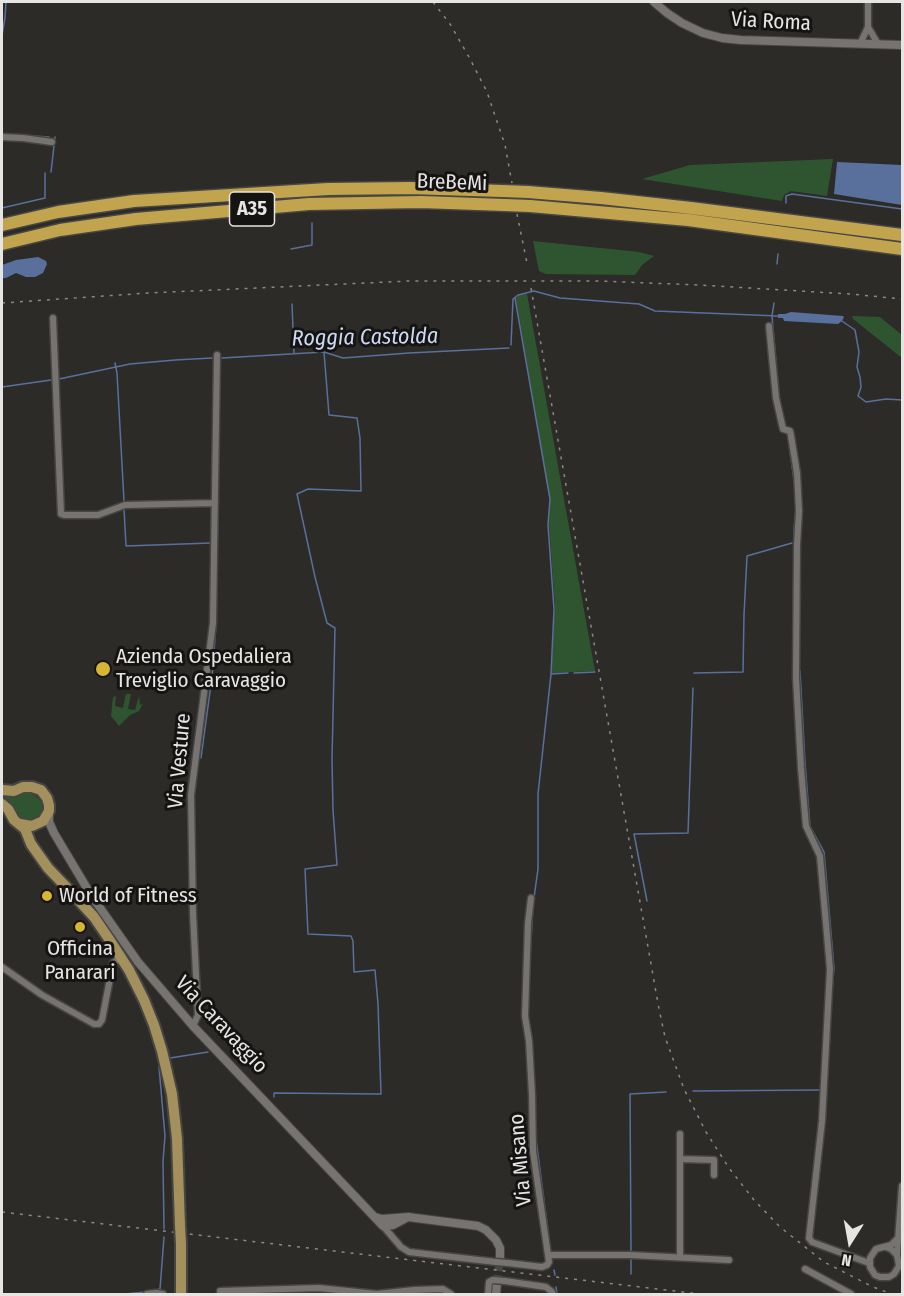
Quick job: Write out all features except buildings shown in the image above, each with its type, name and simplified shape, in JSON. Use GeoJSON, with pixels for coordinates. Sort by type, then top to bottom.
{"type":"FeatureCollection","features":[{"type":"Feature","properties":{"kind":"highway","name":"BreBeMi"},"geometry":{"type":"LineString","coordinates":[[2,225],[58,212],[134,201],[328,189],[410,188],[528,192],[602,198],[903,235]]}},
{"type":"Feature","properties":{"kind":"highway","name":"BreBeMi"},"geometry":{"type":"LineString","coordinates":[[2,244],[60,230],[136,219],[309,204],[421,202],[530,206],[688,220],[903,249]]}},
{"type":"Feature","properties":{"kind":"main road","name":"Via Caravaggio"},"geometry":{"type":"LineString","coordinates":[[2,790],[14,791],[27,787],[38,789],[48,800],[49,812]]}},
{"type":"Feature","properties":{"kind":"main road","name":"Via Caravaggio"},"geometry":{"type":"LineString","coordinates":[[2,804],[8,808],[12,818],[26,832],[37,854],[48,868],[94,917],[121,957],[144,1000],[154,1025],[172,1094],[177,1139],[182,1294]]}},
{"type":"Feature","properties":{"kind":"main road"},"geometry":{"type":"LineString","coordinates":[[20,824],[32,826],[46,818],[49,812]]}},
{"type":"Feature","properties":{"kind":"main road"},"geometry":{"type":"LineString","coordinates":[[37,854],[33,838],[39,823]]}},
{"type":"Feature","properties":{"kind":"street","name":"Via Roma"},"geometry":{"type":"LineString","coordinates":[[654,2],[667,14],[682,23],[703,33],[722,38],[903,45]]}},
{"type":"Feature","properties":{"kind":"street"},"geometry":{"type":"LineString","coordinates":[[860,44],[868,27],[868,2]]}},
{"type":"Feature","properties":{"kind":"street"},"geometry":{"type":"LineString","coordinates":[[868,27],[878,44]]}},
{"type":"Feature","properties":{"kind":"street"},"geometry":{"type":"LineString","coordinates":[[2,137],[52,142]]}},
{"type":"Feature","properties":{"kind":"street"},"geometry":{"type":"LineString","coordinates":[[53,318],[61,514],[98,515],[125,505],[215,503]]}},
{"type":"Feature","properties":{"kind":"street"},"geometry":{"type":"LineString","coordinates":[[770,326],[776,398],[793,445],[797,474],[799,511],[796,545],[796,678],[806,826],[820,856],[830,969],[822,1121],[809,1238],[812,1242],[869,1263]]}},
{"type":"Feature","properties":{"kind":"street","name":"Via Vesture"},"geometry":{"type":"LineString","coordinates":[[193,1026],[198,1015],[191,795],[213,623],[217,355]]}},
{"type":"Feature","properties":{"kind":"street","name":"Via Caravaggio"},"geometry":{"type":"LineString","coordinates":[[49,812],[49,820],[54,833],[91,895],[112,927],[152,979],[193,1026],[383,1226]]}},
{"type":"Feature","properties":{"kind":"street","name":"Via Caravaggio"},"geometry":{"type":"LineString","coordinates":[[39,823],[54,833]]}},
{"type":"Feature","properties":{"kind":"street","name":"Via Misano"},"geometry":{"type":"LineString","coordinates":[[383,1226],[409,1252],[542,1268],[546,1267],[549,1262],[533,1150],[529,1041],[525,1016],[531,898]]}},
{"type":"Feature","properties":{"kind":"street"},"geometry":{"type":"LineString","coordinates":[[2,967],[42,995],[94,1024],[99,1024],[102,1020],[113,963],[121,957]]}},
{"type":"Feature","properties":{"kind":"street"},"geometry":{"type":"LineString","coordinates":[[680,1134],[680,1257]]}},
{"type":"Feature","properties":{"kind":"street"},"geometry":{"type":"LineString","coordinates":[[680,1159],[714,1160],[714,1175]]}},
{"type":"Feature","properties":{"kind":"street"},"geometry":{"type":"LineString","coordinates":[[898,1238],[895,1242],[872,1253],[869,1263],[872,1272],[880,1277],[889,1277],[901,1266],[897,1255],[903,1186]]}},
{"type":"Feature","properties":{"kind":"street"},"geometry":{"type":"LineString","coordinates":[[374,1217],[482,1228],[496,1240],[500,1248],[501,1262]]}},
{"type":"Feature","properties":{"kind":"street"},"geometry":{"type":"LineString","coordinates":[[383,1226],[390,1218]]}},
{"type":"Feature","properties":{"kind":"street"},"geometry":{"type":"LineString","coordinates":[[383,1226],[393,1225],[404,1219]]}},
{"type":"Feature","properties":{"kind":"street"},"geometry":{"type":"LineString","coordinates":[[398,1243],[395,1232],[398,1224],[404,1219]]}},
{"type":"Feature","properties":{"kind":"street"},"geometry":{"type":"LineString","coordinates":[[886,1247],[897,1255]]}},
{"type":"Feature","properties":{"kind":"street"},"geometry":{"type":"LineString","coordinates":[[552,1255],[631,1255],[729,1260]]}},
{"type":"Feature","properties":{"kind":"street"},"geometry":{"type":"LineString","coordinates":[[805,1269],[851,1294]]}},
{"type":"Feature","properties":{"kind":"street"},"geometry":{"type":"LineString","coordinates":[[488,1294],[489,1282],[546,1287],[553,1294]]}},
{"type":"Feature","properties":{"kind":"street"},"geometry":{"type":"LineString","coordinates":[[496,1294],[498,1282]]}},
{"type":"Feature","properties":{"kind":"street"},"geometry":{"type":"LineString","coordinates":[[220,1291],[300,1292],[319,1288],[377,1294],[442,1289],[451,1294]]}},
{"type":"Feature","properties":{"kind":"street"},"geometry":{"type":"LineString","coordinates":[[147,1294],[160,1294]]}},
{"type":"Feature","properties":{"kind":"green space"},"geometry":{"type":"Polygon","coordinates":[[[833,159],[827,196],[791,191],[784,195],[782,201],[642,179],[690,165],[833,159]]]}},
{"type":"Feature","properties":{"kind":"green space"},"geometry":{"type":"Polygon","coordinates":[[[533,241],[639,252],[654,256],[642,265],[635,275],[546,274],[539,271],[533,241]]]}},
{"type":"Feature","properties":{"kind":"green space"},"geometry":{"type":"Polygon","coordinates":[[[527,294],[595,671],[551,673],[555,605],[549,525],[550,499],[516,298],[518,295],[527,294]]]}},
{"type":"Feature","properties":{"kind":"green space"},"geometry":{"type":"Polygon","coordinates":[[[852,316],[880,317],[902,335],[902,358],[853,319],[852,316]]]}},
{"type":"Feature","properties":{"kind":"green space"},"geometry":{"type":"Polygon","coordinates":[[[126,694],[131,694],[128,709],[135,710],[139,696],[140,705],[143,704],[139,711],[130,715],[119,726],[111,716],[113,697],[116,696],[115,706],[123,708],[126,694]]]}},
{"type":"Feature","properties":{"kind":"green space"},"geometry":{"type":"Polygon","coordinates":[[[24,793],[37,797],[42,803],[43,811],[36,821],[20,820],[2,799],[2,794],[15,796],[24,793]]]}},
{"type":"Feature","properties":{"kind":"water"},"geometry":{"type":"Polygon","coordinates":[[[837,162],[902,165],[902,205],[834,194],[837,162]]]}},
{"type":"Feature","properties":{"kind":"water"},"geometry":{"type":"Polygon","coordinates":[[[38,257],[47,264],[43,273],[35,277],[26,277],[16,273],[2,278],[2,265],[16,260],[38,257]]]}},
{"type":"Feature","properties":{"kind":"water"},"geometry":{"type":"Polygon","coordinates":[[[791,312],[844,317],[838,324],[784,321],[783,318],[778,318],[778,314],[791,312]]]}},
{"type":"Feature","properties":{"kind":"waterway"},"geometry":{"type":"LineString","coordinates":[[2,35],[6,2]]}},
{"type":"Feature","properties":{"kind":"waterway"},"geometry":{"type":"LineString","coordinates":[[17,135],[49,137]]}},
{"type":"Feature","properties":{"kind":"waterway"},"geometry":{"type":"LineString","coordinates":[[51,172],[55,137]]}},
{"type":"Feature","properties":{"kind":"waterway"},"geometry":{"type":"LineString","coordinates":[[2,208],[45,198],[45,173]]}},
{"type":"Feature","properties":{"kind":"waterway"},"geometry":{"type":"LineString","coordinates":[[786,203],[786,196],[792,194],[902,209]]}},
{"type":"Feature","properties":{"kind":"waterway"},"geometry":{"type":"LineString","coordinates":[[291,249],[312,245],[312,223]]}},
{"type":"Feature","properties":{"kind":"waterway"},"geometry":{"type":"LineString","coordinates":[[777,264],[778,254]]}},
{"type":"Feature","properties":{"kind":"waterway"},"geometry":{"type":"LineString","coordinates":[[511,345],[513,299],[518,295],[534,291],[560,298],[639,304],[655,311],[778,316]]}},
{"type":"Feature","properties":{"kind":"waterway"},"geometry":{"type":"LineString","coordinates":[[515,298],[550,499],[548,525],[554,609]]}},
{"type":"Feature","properties":{"kind":"waterway"},"geometry":{"type":"LineString","coordinates":[[774,303],[772,316],[778,385]]}},
{"type":"Feature","properties":{"kind":"waterway"},"geometry":{"type":"LineString","coordinates":[[292,304],[294,353]]}},
{"type":"Feature","properties":{"kind":"waterway"},"geometry":{"type":"LineString","coordinates":[[842,321],[855,330],[859,352],[857,367],[861,387],[858,396],[866,402],[886,399],[902,400]]}},
{"type":"Feature","properties":{"kind":"waterway","name":"Roggia Castolda"},"geometry":{"type":"LineString","coordinates":[[222,358],[324,352],[343,358],[509,348]]}},
{"type":"Feature","properties":{"kind":"waterway"},"geometry":{"type":"LineString","coordinates":[[274,1097],[274,1093],[381,1094],[375,970],[354,972],[351,936],[308,934],[305,869],[337,865],[332,759],[335,628],[327,623],[297,494],[308,489],[361,491],[360,438],[357,418],[329,415],[324,352]]}},
{"type":"Feature","properties":{"kind":"waterway","name":"Roggia Castolda"},"geometry":{"type":"LineString","coordinates":[[59,379],[130,364],[212,358]]}},
{"type":"Feature","properties":{"kind":"waterway"},"geometry":{"type":"LineString","coordinates":[[115,363],[124,501]]}},
{"type":"Feature","properties":{"kind":"waterway","name":"Roggia Castolda"},"geometry":{"type":"LineString","coordinates":[[2,387],[51,380]]}},
{"type":"Feature","properties":{"kind":"waterway"},"geometry":{"type":"LineString","coordinates":[[779,399],[786,427]]}},
{"type":"Feature","properties":{"kind":"waterway"},"geometry":{"type":"LineString","coordinates":[[787,431],[794,480]]}},
{"type":"Feature","properties":{"kind":"waterway"},"geometry":{"type":"LineString","coordinates":[[793,654],[796,506]]}},
{"type":"Feature","properties":{"kind":"waterway"},"geometry":{"type":"LineString","coordinates":[[124,509],[126,546],[211,543]]}},
{"type":"Feature","properties":{"kind":"waterway"},"geometry":{"type":"LineString","coordinates":[[694,673],[743,672],[747,556],[792,543]]}},
{"type":"Feature","properties":{"kind":"waterway"},"geometry":{"type":"LineString","coordinates":[[534,898],[538,869],[538,794],[551,674],[554,610]]}},
{"type":"Feature","properties":{"kind":"waterway"},"geometry":{"type":"LineString","coordinates":[[201,758],[212,677],[216,625]]}},
{"type":"Feature","properties":{"kind":"waterway"},"geometry":{"type":"LineString","coordinates":[[798,669],[800,671],[810,826],[824,852],[834,968],[832,992]]}},
{"type":"Feature","properties":{"kind":"waterway"},"geometry":{"type":"LineString","coordinates":[[574,673],[595,672]]}},
{"type":"Feature","properties":{"kind":"waterway"},"geometry":{"type":"LineString","coordinates":[[551,674],[568,673]]}},
{"type":"Feature","properties":{"kind":"waterway"},"geometry":{"type":"LineString","coordinates":[[647,901],[634,834],[688,833],[693,688]]}},
{"type":"Feature","properties":{"kind":"waterway"},"geometry":{"type":"LineString","coordinates":[[529,973],[533,906]]}},
{"type":"Feature","properties":{"kind":"waterway"},"geometry":{"type":"LineString","coordinates":[[827,1079],[830,1033]]}},
{"type":"Feature","properties":{"kind":"waterway"},"geometry":{"type":"LineString","coordinates":[[170,1058],[208,1052]]}},
{"type":"Feature","properties":{"kind":"waterway"},"geometry":{"type":"LineString","coordinates":[[159,1067],[165,1136],[164,1229]]}},
{"type":"Feature","properties":{"kind":"waterway"},"geometry":{"type":"LineString","coordinates":[[693,1091],[820,1090]]}},
{"type":"Feature","properties":{"kind":"waterway"},"geometry":{"type":"LineString","coordinates":[[631,1252],[630,1094],[666,1092]]}},
{"type":"Feature","properties":{"kind":"waterway"},"geometry":{"type":"LineString","coordinates":[[535,1100],[535,1119]]}},
{"type":"Feature","properties":{"kind":"waterway"},"geometry":{"type":"LineString","coordinates":[[536,1139],[549,1239]]}},
{"type":"Feature","properties":{"kind":"waterway"},"geometry":{"type":"LineString","coordinates":[[156,1290],[160,1289],[164,1237]]}},
{"type":"Feature","properties":{"kind":"waterway"},"geometry":{"type":"LineString","coordinates":[[631,1257],[631,1274]]}},
{"type":"Feature","properties":{"kind":"waterway"},"geometry":{"type":"LineString","coordinates":[[554,1270],[555,1275]]}},
{"type":"Feature","properties":{"kind":"waterway"},"geometry":{"type":"LineString","coordinates":[[556,1287],[557,1294]]}},
{"type":"Feature","properties":{"kind":"waterway"},"geometry":{"type":"LineString","coordinates":[[125,1294],[145,1292]]}},
{"type":"Feature","properties":{"kind":"tunnel"},"geometry":{"type":"LineString","coordinates":[[497,1283],[500,1260]]}},
{"type":"Feature","properties":{"kind":"railway"},"geometry":{"type":"LineString","coordinates":[[433,2],[450,24],[487,92],[505,145],[512,183]]}},
{"type":"Feature","properties":{"kind":"railway"},"geometry":{"type":"LineString","coordinates":[[517,214],[527,263]]}},
{"type":"Feature","properties":{"kind":"railway"},"geometry":{"type":"LineString","coordinates":[[2,303],[148,293],[409,281],[598,281],[699,285],[902,299]]}},
{"type":"Feature","properties":{"kind":"railway"},"geometry":{"type":"LineString","coordinates":[[531,288],[665,1037],[684,1089],[706,1132],[729,1168],[754,1200],[780,1227],[824,1262],[892,1294]]}},
{"type":"Feature","properties":{"kind":"railway"},"geometry":{"type":"LineString","coordinates":[[2,1212],[700,1294]]}},
{"type":"Feature","properties":{"kind":"place","name":"Azienda Ospedaliera Treviglio Caravaggio"},"geometry":{"type":"Point","coordinates":[103,669]}},
{"type":"Feature","properties":{"kind":"place","name":"World of Fitness"},"geometry":{"type":"Point","coordinates":[47,896]}},
{"type":"Feature","properties":{"kind":"place","name":"Officina Panarari"},"geometry":{"type":"Point","coordinates":[80,927]}}]}
